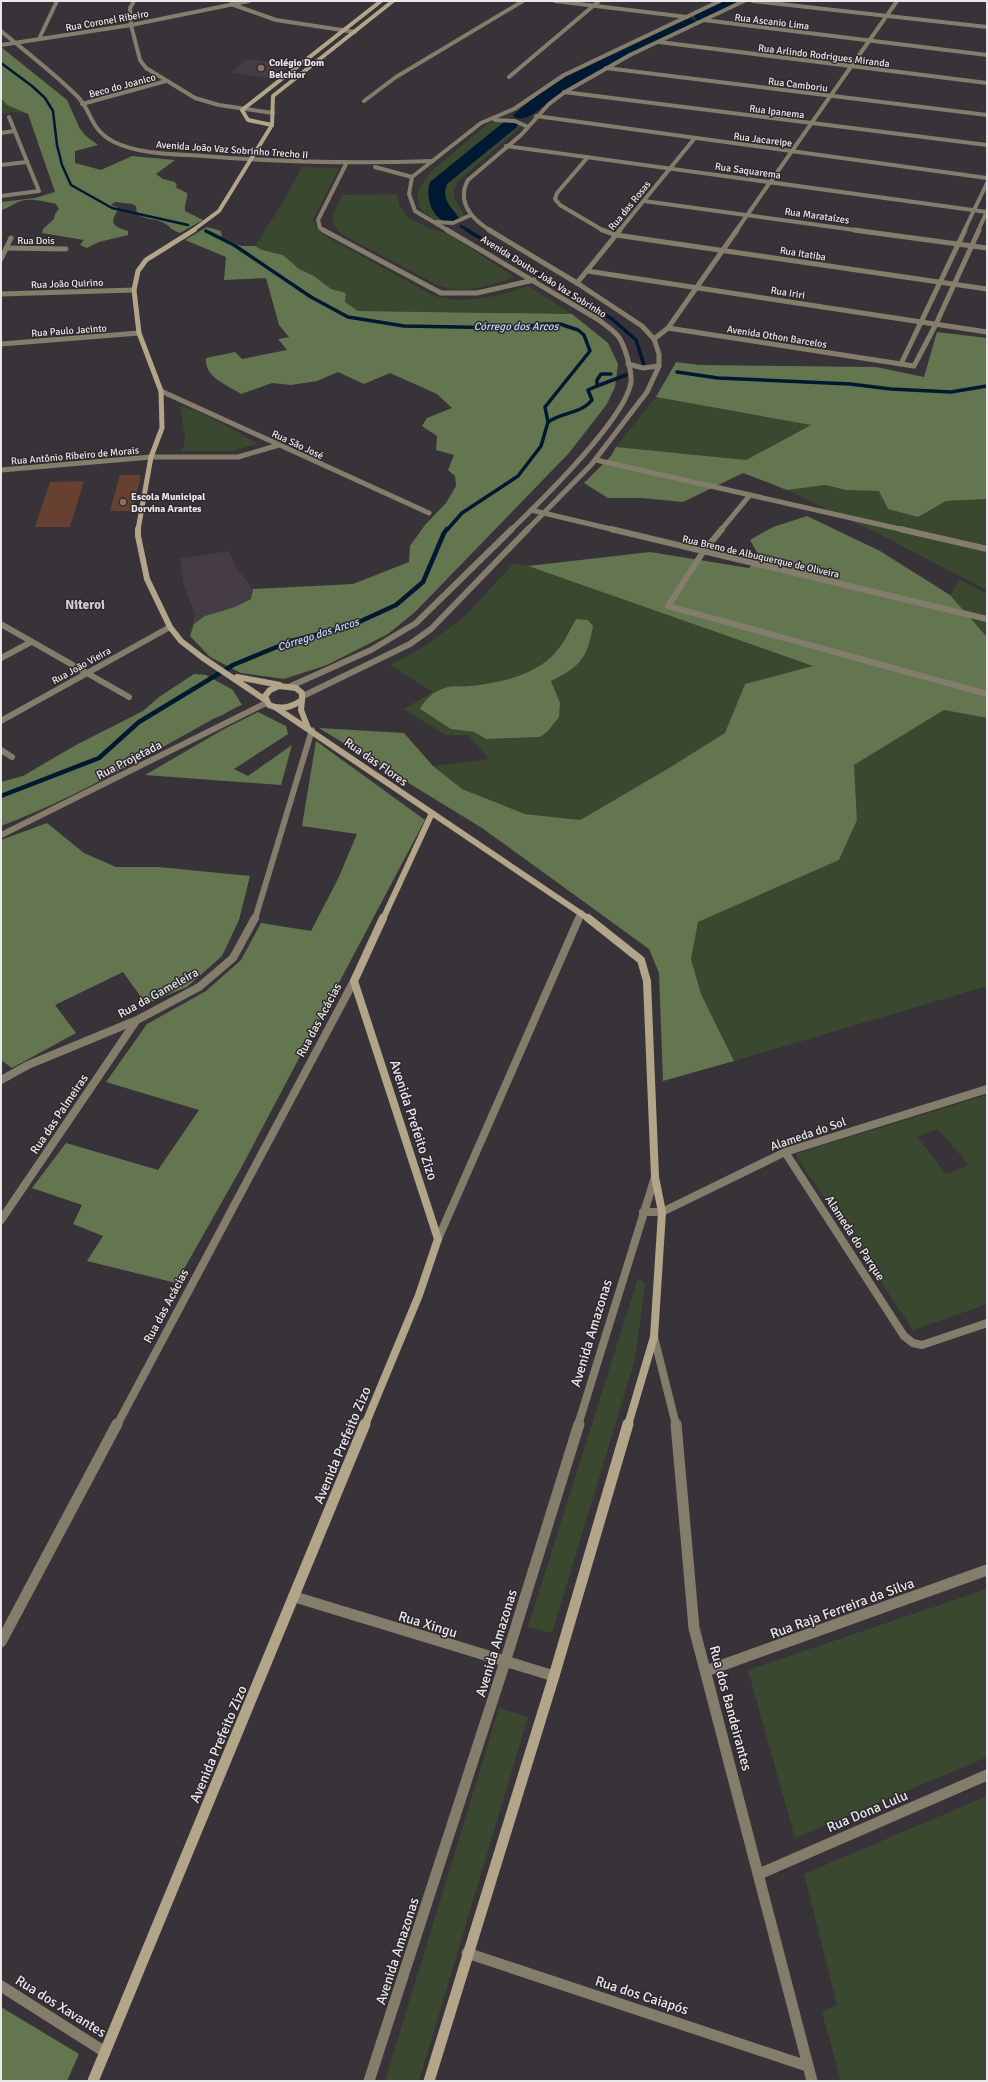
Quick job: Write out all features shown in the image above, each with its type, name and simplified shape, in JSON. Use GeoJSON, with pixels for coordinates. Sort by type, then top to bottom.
{"type":"FeatureCollection","features":[{"type":"Feature","properties":{"kind":"main road"},"geometry":{"type":"LineString","coordinates":[[272,125],[248,120],[242,110],[381,1]]}},
{"type":"Feature","properties":{"kind":"main road"},"geometry":{"type":"LineString","coordinates":[[310,729],[265,701],[181,641],[170,627],[147,579],[138,536],[139,519],[151,457],[160,440],[162,428],[160,391],[139,333],[134,290],[138,272],[146,260],[206,222],[219,211],[272,125],[273,96],[394,1]]}},
{"type":"Feature","properties":{"kind":"main road"},"geometry":{"type":"LineString","coordinates":[[375,6],[386,7]]}},
{"type":"Feature","properties":{"kind":"main road"},"geometry":{"type":"LineString","coordinates":[[306,60],[318,61]]}},
{"type":"Feature","properties":{"kind":"main road"},"geometry":{"type":"LineString","coordinates":[[230,675],[288,686],[300,690],[302,698],[301,710],[310,729]]}},
{"type":"Feature","properties":{"kind":"main road"},"geometry":{"type":"LineString","coordinates":[[265,701],[270,690],[288,686]]}},
{"type":"Feature","properties":{"kind":"main road"},"geometry":{"type":"LineString","coordinates":[[275,707],[288,708],[302,698]]}},
{"type":"Feature","properties":{"kind":"main road","name":"Rua das Flores"},"geometry":{"type":"LineString","coordinates":[[310,729],[432,814],[581,913],[628,948],[641,960],[647,982],[655,1177],[662,1212]]}},
{"type":"Feature","properties":{"kind":"main road"},"geometry":{"type":"LineString","coordinates":[[354,981],[432,814]]}},
{"type":"Feature","properties":{"kind":"main road","name":"Avenida Prefeito Zizo"},"geometry":{"type":"LineString","coordinates":[[93,2081],[420,1295],[438,1239],[354,981]]}},
{"type":"Feature","properties":{"kind":"main road"},"geometry":{"type":"LineString","coordinates":[[429,2081],[467,1953],[554,1676],[654,1337],[662,1212]]}},
{"type":"Feature","properties":{"kind":"street"},"geometry":{"type":"LineString","coordinates":[[39,39],[57,1]]}},
{"type":"Feature","properties":{"kind":"street"},"geometry":{"type":"LineString","coordinates":[[134,1],[130,8],[132,25],[140,60],[146,68],[195,98],[242,110],[273,113]]}},
{"type":"Feature","properties":{"kind":"street"},"geometry":{"type":"LineString","coordinates":[[224,1],[244,11],[267,17],[355,32]]}},
{"type":"Feature","properties":{"kind":"street","name":"Rua Coronel Ribeiro"},"geometry":{"type":"LineString","coordinates":[[3,45],[132,25],[249,1]]}},
{"type":"Feature","properties":{"kind":"street"},"geometry":{"type":"LineString","coordinates":[[364,101],[396,77],[523,1]]}},
{"type":"Feature","properties":{"kind":"street","name":"Rua Ascanio Lima"},"geometry":{"type":"LineString","coordinates":[[555,1],[987,55]]}},
{"type":"Feature","properties":{"kind":"street"},"geometry":{"type":"LineString","coordinates":[[508,77],[599,1]]}},
{"type":"Feature","properties":{"kind":"street"},"geometry":{"type":"LineString","coordinates":[[366,164],[412,178],[481,123],[514,109],[564,75],[720,1]]}},
{"type":"Feature","properties":{"kind":"street","name":"Avenida Doutor João Vaz Sobrinho"},"geometry":{"type":"LineString","coordinates":[[659,366],[659,354],[654,339],[642,326],[577,283],[481,225],[471,214],[462,199],[462,189],[468,180],[528,127],[548,104],[564,92],[606,68],[744,1]]}},
{"type":"Feature","properties":{"kind":"street"},"geometry":{"type":"LineString","coordinates":[[753,1],[987,23]]}},
{"type":"Feature","properties":{"kind":"street"},"geometry":{"type":"LineString","coordinates":[[789,1],[987,27]]}},
{"type":"Feature","properties":{"kind":"street"},"geometry":{"type":"LineString","coordinates":[[654,339],[668,328],[695,287],[896,1]]}},
{"type":"Feature","properties":{"kind":"street","name":"Avenida João Vaz Sobrinho Trecho II"},"geometry":{"type":"LineString","coordinates":[[1,31],[78,97],[94,127],[101,134],[115,142],[157,153],[251,160],[366,164]]}},
{"type":"Feature","properties":{"kind":"street","name":"Rua Arlindo Rodrigues Miranda"},"geometry":{"type":"LineString","coordinates":[[659,42],[987,83]]}},
{"type":"Feature","properties":{"kind":"street","name":"Rua Camboriu"},"geometry":{"type":"LineString","coordinates":[[606,68],[987,115]]}},
{"type":"Feature","properties":{"kind":"street","name":"Beco do Joanico"},"geometry":{"type":"LineString","coordinates":[[82,104],[166,81]]}},
{"type":"Feature","properties":{"kind":"street","name":"Rua Ipanema"},"geometry":{"type":"LineString","coordinates":[[564,92],[987,145]]}},
{"type":"Feature","properties":{"kind":"street"},"geometry":{"type":"LineString","coordinates":[[514,109],[511,115],[521,118]]}},
{"type":"Feature","properties":{"kind":"street"},"geometry":{"type":"LineString","coordinates":[[530,118],[536,116]]}},
{"type":"Feature","properties":{"kind":"street","name":"Rua Jacareipe"},"geometry":{"type":"LineString","coordinates":[[536,116],[694,139],[987,178]]}},
{"type":"Feature","properties":{"kind":"street"},"geometry":{"type":"LineString","coordinates":[[1,196],[39,191],[9,117]]}},
{"type":"Feature","properties":{"kind":"street"},"geometry":{"type":"LineString","coordinates":[[481,123],[505,119],[522,123],[528,127]]}},
{"type":"Feature","properties":{"kind":"street"},"geometry":{"type":"LineString","coordinates":[[1,133],[14,131]]}},
{"type":"Feature","properties":{"kind":"street","name":"Rua das Rosas"},"geometry":{"type":"LineString","coordinates":[[577,283],[694,139]]}},
{"type":"Feature","properties":{"kind":"street","name":"Rua Saquarema"},"geometry":{"type":"LineString","coordinates":[[506,146],[987,211]]}},
{"type":"Feature","properties":{"kind":"street","name":"Rua Itatiba"},"geometry":{"type":"LineString","coordinates":[[588,157],[557,193],[555,198],[560,205],[604,231],[616,235],[987,289]]}},
{"type":"Feature","properties":{"kind":"street"},"geometry":{"type":"LineString","coordinates":[[366,164],[433,161]]}},
{"type":"Feature","properties":{"kind":"street"},"geometry":{"type":"LineString","coordinates":[[1,165],[26,162]]}},
{"type":"Feature","properties":{"kind":"street"},"geometry":{"type":"LineString","coordinates":[[346,164],[318,220],[320,228],[441,293],[458,295],[476,294],[534,280]]}},
{"type":"Feature","properties":{"kind":"street","name":"Avenida Doutor João Vaz Sobrinho"},"geometry":{"type":"LineString","coordinates":[[288,686],[398,636],[416,623],[531,510],[596,439],[622,404],[629,390],[631,380],[626,352],[618,336],[599,320],[467,240],[429,221],[415,211],[410,202],[408,191],[412,178]]}},
{"type":"Feature","properties":{"kind":"street"},"geometry":{"type":"LineString","coordinates":[[901,364],[987,183]]}},
{"type":"Feature","properties":{"kind":"street","name":"Rua Marataízes"},"geometry":{"type":"LineString","coordinates":[[644,201],[987,248]]}},
{"type":"Feature","properties":{"kind":"street","name":"Avenida Othon Barcelos"},"geometry":{"type":"LineString","coordinates":[[668,328],[915,365],[936,324],[952,284],[987,211]]}},
{"type":"Feature","properties":{"kind":"street"},"geometry":{"type":"LineString","coordinates":[[429,221],[453,222],[471,214]]}},
{"type":"Feature","properties":{"kind":"street","name":"Rua Dois"},"geometry":{"type":"LineString","coordinates":[[1,259],[12,238]]}},
{"type":"Feature","properties":{"kind":"street","name":"Rua Dois"},"geometry":{"type":"LineString","coordinates":[[6,248],[66,249]]}},
{"type":"Feature","properties":{"kind":"street","name":"Rua Iriri"},"geometry":{"type":"LineString","coordinates":[[587,271],[987,332]]}},
{"type":"Feature","properties":{"kind":"street","name":"Rua João Quirino"},"geometry":{"type":"LineString","coordinates":[[1,294],[134,290]]}},
{"type":"Feature","properties":{"kind":"street","name":"Rua Paulo Jacinto"},"geometry":{"type":"LineString","coordinates":[[1,344],[139,333]]}},
{"type":"Feature","properties":{"kind":"street"},"geometry":{"type":"LineString","coordinates":[[628,364],[642,368],[659,366]]}},
{"type":"Feature","properties":{"kind":"street"},"geometry":{"type":"LineString","coordinates":[[302,698],[404,647],[431,629],[546,514],[596,460],[647,392],[659,366]]}},
{"type":"Feature","properties":{"kind":"street","name":"Rua São José"},"geometry":{"type":"LineString","coordinates":[[160,391],[429,513]]}},
{"type":"Feature","properties":{"kind":"street","name":"Rua Antônio Ribeiro de Morais"},"geometry":{"type":"LineString","coordinates":[[1,470],[151,457],[238,457],[279,445]]}},
{"type":"Feature","properties":{"kind":"street"},"geometry":{"type":"LineString","coordinates":[[596,460],[987,548]]}},
{"type":"Feature","properties":{"kind":"street"},"geometry":{"type":"LineString","coordinates":[[750,495],[703,552],[668,606],[987,694]]}},
{"type":"Feature","properties":{"kind":"street","name":"Rua Breno de Albuquerque de Oliveira"},"geometry":{"type":"LineString","coordinates":[[531,510],[987,619]]}},
{"type":"Feature","properties":{"kind":"street"},"geometry":{"type":"LineString","coordinates":[[1,624],[129,697]]}},
{"type":"Feature","properties":{"kind":"street","name":"Rua João Vieira"},"geometry":{"type":"LineString","coordinates":[[1,721],[170,627]]}},
{"type":"Feature","properties":{"kind":"street"},"geometry":{"type":"LineString","coordinates":[[1,658],[31,642]]}},
{"type":"Feature","properties":{"kind":"street","name":"Rua Projetada"},"geometry":{"type":"LineString","coordinates":[[1,834],[112,782],[265,701]]}},
{"type":"Feature","properties":{"kind":"street","name":"Rua da Gameleira"},"geometry":{"type":"LineString","coordinates":[[1,1080],[28,1065],[136,1020],[199,987],[233,958],[254,923],[310,729]]}},
{"type":"Feature","properties":{"kind":"street"},"geometry":{"type":"LineString","coordinates":[[1,750],[12,757]]}},
{"type":"Feature","properties":{"kind":"street"},"geometry":{"type":"LineString","coordinates":[[438,1239],[581,913]]}},
{"type":"Feature","properties":{"kind":"street","name":"Rua das Acácias"},"geometry":{"type":"LineString","coordinates":[[1,1642],[354,981]]}},
{"type":"Feature","properties":{"kind":"street","name":"Rua das Palmeiras"},"geometry":{"type":"LineString","coordinates":[[1,1220],[136,1020]]}},
{"type":"Feature","properties":{"kind":"street","name":"Alameda do Sol"},"geometry":{"type":"LineString","coordinates":[[643,1212],[662,1212],[785,1152],[987,1089]]}},
{"type":"Feature","properties":{"kind":"street","name":"Alameda do Parque"},"geometry":{"type":"LineString","coordinates":[[785,1152],[904,1336],[913,1343],[922,1345],[987,1323]]}},
{"type":"Feature","properties":{"kind":"street","name":"Avenida Amazonas"},"geometry":{"type":"LineString","coordinates":[[369,2081],[505,1662],[655,1177]]}},
{"type":"Feature","properties":{"kind":"street","name":"Rua dos Bandeirantes"},"geometry":{"type":"LineString","coordinates":[[654,1337],[676,1421],[694,1628],[812,2081]]}},
{"type":"Feature","properties":{"kind":"street","name":"Rua Raja Ferreira da Silva"},"geometry":{"type":"LineString","coordinates":[[706,1671],[987,1570]]}},
{"type":"Feature","properties":{"kind":"street","name":"Rua Xingu"},"geometry":{"type":"LineString","coordinates":[[295,1597],[554,1676]]}},
{"type":"Feature","properties":{"kind":"street","name":"Rua Dona Lulu"},"geometry":{"type":"LineString","coordinates":[[758,1874],[987,1775]]}},
{"type":"Feature","properties":{"kind":"street","name":"Rua dos Caiapós"},"geometry":{"type":"LineString","coordinates":[[467,1953],[807,2066]]}},
{"type":"Feature","properties":{"kind":"street","name":"Rua dos Xavantes"},"geometry":{"type":"LineString","coordinates":[[1,1986],[105,2052]]}},
{"type":"Feature","properties":{"kind":"shaded area","name":"Colégio Dom Belchior"},"geometry":{"type":"Polygon","coordinates":[[[248,59],[292,65],[272,79],[231,72],[248,59]]]}},
{"type":"Feature","properties":{"kind":"shaded area"},"geometry":{"type":"Polygon","coordinates":[[[229,551],[237,569],[253,589],[251,599],[235,607],[205,616],[195,624],[190,636],[195,614],[183,583],[180,559],[229,551]]]}},
{"type":"Feature","properties":{"kind":"green space"},"geometry":{"type":"Polygon","coordinates":[[[1,47],[67,100],[80,129],[86,136],[98,145],[75,151],[75,163],[101,170],[132,156],[175,160],[156,174],[163,179],[175,182],[177,186],[175,187],[187,193],[185,211],[203,220],[180,233],[161,221],[140,216],[137,214],[136,206],[132,204],[115,202],[111,205],[117,207],[118,210],[113,222],[116,226],[128,231],[128,235],[99,242],[87,248],[80,245],[84,240],[42,233],[43,229],[54,219],[55,214],[59,209],[56,204],[37,200],[27,200],[18,202],[1,210],[1,202],[35,198],[55,192],[28,114],[7,105],[1,98],[1,47]]]}},
{"type":"Feature","properties":{"kind":"green space"},"geometry":{"type":"Polygon","coordinates":[[[1,98],[7,105],[28,114],[18,112],[1,114],[1,98]]]}},
{"type":"Feature","properties":{"kind":"green space"},"geometry":{"type":"Polygon","coordinates":[[[509,120],[522,126],[458,181],[454,189],[454,198],[464,214],[463,217],[445,221],[433,219],[423,212],[419,206],[417,194],[430,172],[489,123],[509,120]]]}},
{"type":"Feature","properties":{"kind":"green space"},"geometry":{"type":"Polygon","coordinates":[[[302,167],[339,168],[313,219],[317,228],[325,236],[434,296],[455,300],[476,299],[501,295],[528,286],[572,314],[358,311],[345,302],[346,293],[331,289],[314,276],[299,269],[283,255],[262,250],[255,246],[283,202],[302,167]]]}},
{"type":"Feature","properties":{"kind":"green space"},"geometry":{"type":"Polygon","coordinates":[[[398,194],[399,205],[407,217],[429,228],[450,235],[514,277],[477,288],[458,289],[439,286],[340,233],[336,228],[333,219],[335,210],[342,195],[398,194]]]}},
{"type":"Feature","properties":{"kind":"green space"},"geometry":{"type":"Polygon","coordinates":[[[207,227],[221,231],[222,237],[241,246],[255,246],[262,250],[283,255],[299,269],[314,276],[331,289],[346,293],[345,302],[358,311],[572,314],[608,343],[618,364],[615,387],[607,404],[569,453],[415,612],[388,634],[327,665],[284,679],[241,673],[210,657],[190,636],[194,624],[205,616],[235,607],[251,599],[253,589],[353,584],[409,562],[410,546],[425,525],[446,503],[456,486],[455,476],[448,470],[454,455],[436,450],[437,436],[422,426],[427,418],[452,408],[437,394],[390,373],[364,384],[338,372],[317,381],[291,385],[272,383],[241,394],[223,384],[209,370],[206,365],[206,358],[235,352],[242,359],[287,350],[278,339],[289,337],[279,325],[266,278],[224,280],[226,257],[185,240],[207,227]]]}},
{"type":"Feature","properties":{"kind":"green space"},"geometry":{"type":"Polygon","coordinates":[[[937,332],[987,338],[987,499],[946,501],[918,517],[888,509],[879,491],[846,490],[825,485],[787,490],[743,473],[683,502],[642,498],[608,498],[584,483],[611,456],[616,447],[746,460],[811,425],[656,397],[676,362],[699,365],[876,367],[924,377],[937,332]]]}},
{"type":"Feature","properties":{"kind":"green space"},"geometry":{"type":"Polygon","coordinates":[[[656,397],[811,425],[746,460],[616,447],[656,397]]]}},
{"type":"Feature","properties":{"kind":"green space"},"geometry":{"type":"Polygon","coordinates":[[[180,407],[196,411],[207,416],[258,444],[231,451],[180,451],[184,447],[185,436],[180,407]]]}},
{"type":"Feature","properties":{"kind":"green space"},"geometry":{"type":"Polygon","coordinates":[[[825,485],[846,490],[879,491],[918,517],[946,501],[987,499],[987,590],[875,532],[787,490],[825,485]]]}},
{"type":"Feature","properties":{"kind":"green space"},"geometry":{"type":"Polygon","coordinates":[[[807,516],[880,551],[950,595],[987,637],[987,718],[944,710],[854,765],[857,820],[839,860],[698,922],[691,959],[701,994],[734,1061],[663,1081],[659,973],[649,949],[482,828],[319,728],[404,733],[433,766],[462,789],[525,814],[580,820],[669,768],[725,733],[745,684],[813,666],[528,566],[650,552],[749,568],[759,556],[750,540],[773,527],[807,516]]]}},
{"type":"Feature","properties":{"kind":"green space"},"geometry":{"type":"Polygon","coordinates":[[[514,563],[528,566],[814,666],[745,684],[726,733],[579,820],[525,814],[462,789],[433,766],[489,759],[468,735],[445,735],[404,709],[433,692],[390,665],[427,645],[465,616],[514,563]],[[576,619],[556,652],[535,669],[516,678],[492,683],[455,686],[420,709],[451,729],[474,732],[486,739],[540,737],[560,703],[551,681],[569,671],[581,660],[588,646],[593,626],[576,619]]]}},
{"type":"Feature","properties":{"kind":"green space"},"geometry":{"type":"Polygon","coordinates":[[[960,580],[987,594],[987,637],[950,595],[960,580]]]}},
{"type":"Feature","properties":{"kind":"green space"},"geometry":{"type":"Polygon","coordinates":[[[576,619],[588,620],[593,626],[591,637],[585,654],[576,666],[551,681],[560,703],[559,717],[548,731],[540,737],[486,739],[474,732],[451,729],[420,709],[430,696],[441,689],[502,681],[533,670],[559,649],[576,619]]]}},
{"type":"Feature","properties":{"kind":"green space"},"geometry":{"type":"Polygon","coordinates":[[[194,674],[206,675],[233,690],[242,705],[215,718],[83,790],[1,826],[1,782],[23,776],[76,745],[143,711],[159,697],[194,674]]]}},
{"type":"Feature","properties":{"kind":"green space"},"geometry":{"type":"Polygon","coordinates":[[[944,710],[987,718],[987,986],[734,1061],[701,994],[691,959],[698,922],[839,860],[857,820],[854,765],[944,710]]]}},
{"type":"Feature","properties":{"kind":"green space"},"geometry":{"type":"Polygon","coordinates":[[[258,712],[286,726],[288,734],[234,769],[248,776],[292,745],[281,785],[145,775],[224,729],[258,712]]]}},
{"type":"Feature","properties":{"kind":"green space"},"geometry":{"type":"Polygon","coordinates":[[[316,741],[425,820],[240,1170],[176,1283],[87,1261],[103,1236],[73,1224],[82,1205],[32,1188],[66,1143],[158,1170],[199,1110],[106,1082],[147,1024],[206,991],[241,960],[261,923],[311,931],[338,879],[357,834],[302,826],[316,741]]]}},
{"type":"Feature","properties":{"kind":"green space"},"geometry":{"type":"Polygon","coordinates":[[[47,823],[84,853],[116,867],[159,867],[250,876],[239,920],[222,956],[187,987],[146,1004],[123,972],[55,1005],[76,1033],[12,1068],[1,1060],[1,840],[47,823]]]}},
{"type":"Feature","properties":{"kind":"green space"},"geometry":{"type":"Polygon","coordinates":[[[987,1095],[987,1304],[913,1330],[795,1154],[987,1095]],[[938,1129],[917,1137],[946,1174],[969,1165],[938,1129]]]}},
{"type":"Feature","properties":{"kind":"green space"},"geometry":{"type":"Polygon","coordinates":[[[638,1278],[645,1284],[635,1359],[552,1633],[528,1627],[638,1278]]]}},
{"type":"Feature","properties":{"kind":"green space"},"geometry":{"type":"Polygon","coordinates":[[[987,1589],[987,1757],[795,1838],[748,1670],[987,1589]]]}},
{"type":"Feature","properties":{"kind":"green space"},"geometry":{"type":"Polygon","coordinates":[[[499,1708],[528,1717],[419,2081],[385,2081],[499,1708]]]}},
{"type":"Feature","properties":{"kind":"green space"},"geometry":{"type":"Polygon","coordinates":[[[987,1796],[987,2081],[841,2081],[822,2012],[837,2005],[804,1874],[987,1796]]]}},
{"type":"Feature","properties":{"kind":"green space"},"geometry":{"type":"Polygon","coordinates":[[[1,2007],[79,2054],[67,2081],[1,2081],[1,2007]]]}},
{"type":"Feature","properties":{"kind":"building"},"geometry":{"type":"Polygon","coordinates":[[[120,475],[141,475],[132,511],[110,511],[120,475]]]}},
{"type":"Feature","properties":{"kind":"building"},"geometry":{"type":"Polygon","coordinates":[[[84,481],[70,527],[35,527],[50,482],[84,481]]]}},
{"type":"Feature","properties":{"kind":"waterway"},"geometry":{"type":"LineString","coordinates":[[701,17],[733,1]]}},
{"type":"Feature","properties":{"kind":"waterway"},"geometry":{"type":"LineString","coordinates":[[521,115],[551,92],[573,79],[689,22]]}},
{"type":"Feature","properties":{"kind":"waterway","name":"Córrego dos Arcos"},"geometry":{"type":"LineString","coordinates":[[1,63],[32,86],[45,98],[53,111],[57,145],[62,165],[71,185],[112,208],[188,225]]}},
{"type":"Feature","properties":{"kind":"waterway"},"geometry":{"type":"LineString","coordinates":[[450,218],[437,202],[436,193],[439,182],[510,125]]}},
{"type":"Feature","properties":{"kind":"waterway"},"geometry":{"type":"LineString","coordinates":[[461,226],[469,231]]}},
{"type":"Feature","properties":{"kind":"waterway"},"geometry":{"type":"LineString","coordinates":[[467,230],[612,319],[636,340],[644,365]]}},
{"type":"Feature","properties":{"kind":"waterway","name":"Córrego dos Arcos"},"geometry":{"type":"LineString","coordinates":[[206,231],[234,245],[311,297],[348,317],[404,326],[515,328],[543,324],[560,324],[578,330],[584,335],[590,351],[545,407],[548,422]]}},
{"type":"Feature","properties":{"kind":"waterway"},"geometry":{"type":"LineString","coordinates":[[677,372],[718,378],[850,384],[891,389],[951,392],[987,386]]}},
{"type":"Feature","properties":{"kind":"waterway"},"geometry":{"type":"LineString","coordinates":[[597,386],[597,380],[601,374],[611,374]]}},
{"type":"Feature","properties":{"kind":"waterway"},"geometry":{"type":"LineString","coordinates":[[597,386],[626,375]]}},
{"type":"Feature","properties":{"kind":"waterway"},"geometry":{"type":"LineString","coordinates":[[548,422],[559,416],[588,405],[592,400],[588,390],[597,386]]}},
{"type":"Feature","properties":{"kind":"waterway","name":"Córrego dos Arcos"},"geometry":{"type":"LineString","coordinates":[[447,530],[462,513],[518,476],[541,446],[548,422]]}},
{"type":"Feature","properties":{"kind":"waterway","name":"Córrego dos Arcos"},"geometry":{"type":"LineString","coordinates":[[1,796],[99,758],[139,722],[233,665],[291,641],[348,627],[396,605],[423,582],[447,529]]}},
{"type":"Feature","properties":{"kind":"place","name":"Colégio Dom Belchior"},"geometry":{"type":"Point","coordinates":[261,68]}},
{"type":"Feature","properties":{"kind":"place","name":"Escola Municipal Dorvina Arantes"},"geometry":{"type":"Point","coordinates":[123,502]}},
{"type":"Feature","properties":{"kind":"district","name":"Niteroi"},"geometry":{"type":"Point","coordinates":[85,604]}}]}
